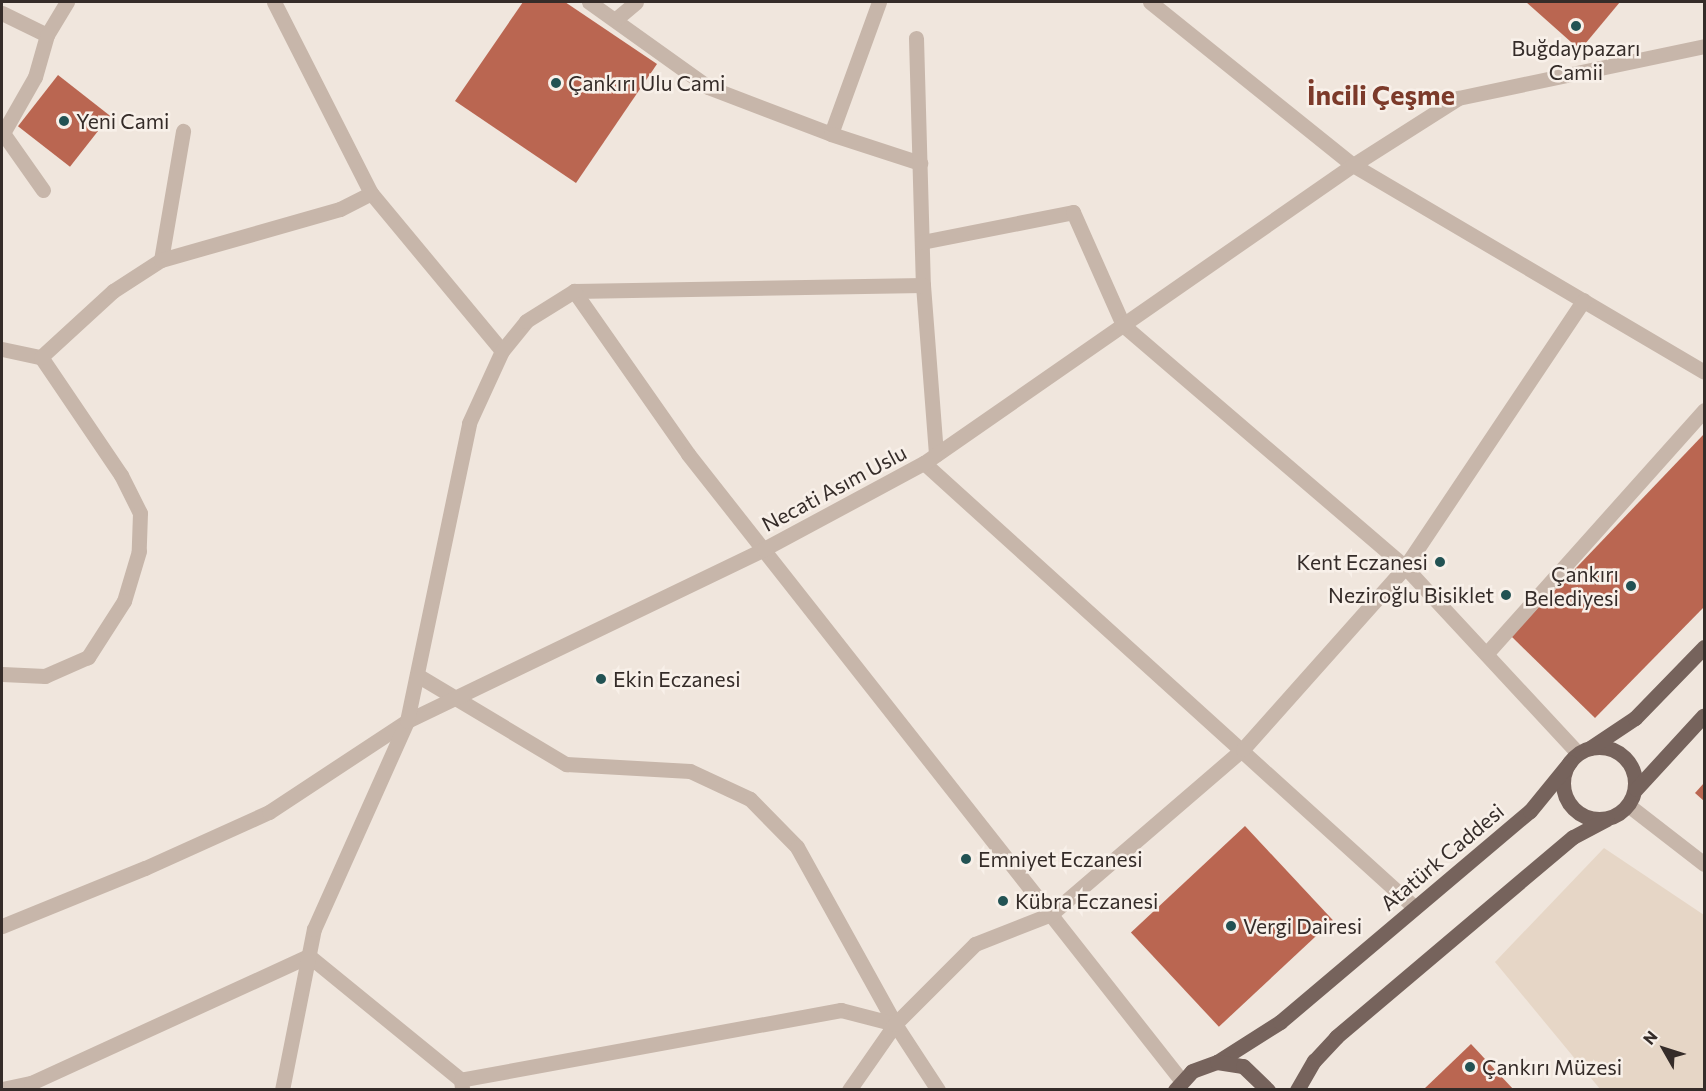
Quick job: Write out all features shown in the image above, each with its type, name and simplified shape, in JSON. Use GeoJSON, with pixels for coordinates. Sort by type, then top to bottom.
{"type":"FeatureCollection","features":[{"type":"Feature","properties":{"kind":"main road","name":"Atatürk Caddesi"},"geometry":{"type":"LineString","coordinates":[[1178,1085],[1198,1068],[1217,1062],[1280,1022],[1413,906],[1530,811],[1579,754],[1635,718],[1704,647]]}},
{"type":"Feature","properties":{"kind":"main road"},"geometry":{"type":"LineString","coordinates":[[1297,1089],[1314,1061],[1336,1037],[1573,837],[1628,805],[1635,789],[1704,716]]}},
{"type":"Feature","properties":{"kind":"main road"},"geometry":{"type":"LineString","coordinates":[[1607,819],[1594,819],[1572,808],[1563,785],[1579,754],[1599,747],[1619,753],[1633,768],[1635,789]]}},
{"type":"Feature","properties":{"kind":"main road"},"geometry":{"type":"LineString","coordinates":[[1217,1062],[1243,1066],[1268,1089]]}},
{"type":"Feature","properties":{"kind":"street"},"geometry":{"type":"LineString","coordinates":[[43,190],[3,133],[35,77],[47,35],[67,2]]}},
{"type":"Feature","properties":{"kind":"street"},"geometry":{"type":"LineString","coordinates":[[274,2],[371,193],[502,351]]}},
{"type":"Feature","properties":{"kind":"street"},"geometry":{"type":"LineString","coordinates":[[589,2],[708,87],[831,134],[920,163]]}},
{"type":"Feature","properties":{"kind":"street"},"geometry":{"type":"LineString","coordinates":[[616,20],[636,2]]}},
{"type":"Feature","properties":{"kind":"street"},"geometry":{"type":"LineString","coordinates":[[831,134],[879,2]]}},
{"type":"Feature","properties":{"kind":"street"},"geometry":{"type":"LineString","coordinates":[[1150,2],[1353,165],[1704,372]]}},
{"type":"Feature","properties":{"kind":"street"},"geometry":{"type":"LineString","coordinates":[[2,13],[47,35]]}},
{"type":"Feature","properties":{"kind":"street"},"geometry":{"type":"LineString","coordinates":[[916,38],[930,459],[1413,906]]}},
{"type":"Feature","properties":{"kind":"street","name":"Necati Asım Uslu"},"geometry":{"type":"LineString","coordinates":[[2,926],[145,868],[268,812],[407,721],[764,549],[930,459],[1353,165],[1458,98],[1704,46]]}},
{"type":"Feature","properties":{"kind":"street"},"geometry":{"type":"LineString","coordinates":[[161,260],[183,131]]}},
{"type":"Feature","properties":{"kind":"street"},"geometry":{"type":"LineString","coordinates":[[41,357],[113,291],[161,260],[340,209],[371,193]]}},
{"type":"Feature","properties":{"kind":"street"},"geometry":{"type":"LineString","coordinates":[[922,242],[1073,212],[1123,325],[1405,567],[1579,754]]}},
{"type":"Feature","properties":{"kind":"street"},"geometry":{"type":"LineString","coordinates":[[282,1089],[314,929],[407,721],[469,423],[502,351],[526,321],[574,291],[923,285]]}},
{"type":"Feature","properties":{"kind":"street"},"geometry":{"type":"LineString","coordinates":[[574,291],[688,454],[1051,914],[1178,1085]]}},
{"type":"Feature","properties":{"kind":"street"},"geometry":{"type":"LineString","coordinates":[[849,1089],[895,1024],[975,944],[1051,914],[1243,749],[1405,567],[1584,300]]}},
{"type":"Feature","properties":{"kind":"street"},"geometry":{"type":"LineString","coordinates":[[2,349],[41,357],[121,475],[140,513],[139,551],[124,601],[88,657],[45,676],[2,674]]}},
{"type":"Feature","properties":{"kind":"street"},"geometry":{"type":"LineString","coordinates":[[1487,653],[1704,410]]}},
{"type":"Feature","properties":{"kind":"street"},"geometry":{"type":"LineString","coordinates":[[417,675],[566,764],[690,771],[750,799],[797,847],[895,1024],[938,1089]]}},
{"type":"Feature","properties":{"kind":"street"},"geometry":{"type":"LineString","coordinates":[[1628,805],[1704,864]]}},
{"type":"Feature","properties":{"kind":"street"},"geometry":{"type":"LineString","coordinates":[[309,956],[461,1085],[841,1010],[895,1024]]}},
{"type":"Feature","properties":{"kind":"street"},"geometry":{"type":"LineString","coordinates":[[2,1089],[33,1086],[309,956]]}},
{"type":"Feature","properties":{"kind":"shaded area"},"geometry":{"type":"Polygon","coordinates":[[[1604,848],[1704,915],[1704,1089],[1600,1089],[1495,962],[1604,848]]]}},
{"type":"Feature","properties":{"kind":"building","name":"Çankırı Ulu Cami"},"geometry":{"type":"Polygon","coordinates":[[[523,2],[565,2],[657,64],[576,183],[455,101],[523,2]]]}},
{"type":"Feature","properties":{"kind":"building","name":"Buğdaypazarı Camii"},"geometry":{"type":"Polygon","coordinates":[[[1526,2],[1620,2],[1580,50],[1526,2]]]}},
{"type":"Feature","properties":{"kind":"building","name":"Yeni Cami"},"geometry":{"type":"Polygon","coordinates":[[[58,75],[110,116],[70,167],[18,126],[58,75]]]}},
{"type":"Feature","properties":{"kind":"building","name":"Çankırı Belediyesi"},"geometry":{"type":"Polygon","coordinates":[[[1704,434],[1704,607],[1595,718],[1511,636],[1704,434]]]}},
{"type":"Feature","properties":{"kind":"building"},"geometry":{"type":"Polygon","coordinates":[[[1704,783],[1704,801],[1695,793],[1704,783]]]}},
{"type":"Feature","properties":{"kind":"building","name":"Vergi Dairesi"},"geometry":{"type":"Polygon","coordinates":[[[1245,826],[1333,920],[1219,1027],[1131,932],[1245,826]]]}},
{"type":"Feature","properties":{"kind":"building","name":"Çankırı Müzesi"},"geometry":{"type":"Polygon","coordinates":[[[1471,1044],[1514,1090],[1423,1090],[1471,1044]]]}},
{"type":"Feature","properties":{"kind":"place","name":"Buğdaypazarı Camii"},"geometry":{"type":"Point","coordinates":[1576,26]}},
{"type":"Feature","properties":{"kind":"place","name":"Çankırı Ulu Cami"},"geometry":{"type":"Point","coordinates":[556,83]}},
{"type":"Feature","properties":{"kind":"place","name":"Yeni Cami"},"geometry":{"type":"Point","coordinates":[64,121]}},
{"type":"Feature","properties":{"kind":"place","name":"Kent Eczanesi"},"geometry":{"type":"Point","coordinates":[1440,562]}},
{"type":"Feature","properties":{"kind":"place","name":"Çankırı Belediyesi"},"geometry":{"type":"Point","coordinates":[1631,586]}},
{"type":"Feature","properties":{"kind":"place","name":"Neziroğlu Bisiklet"},"geometry":{"type":"Point","coordinates":[1506,595]}},
{"type":"Feature","properties":{"kind":"place","name":"Ekin Eczanesi"},"geometry":{"type":"Point","coordinates":[601,679]}},
{"type":"Feature","properties":{"kind":"place","name":"Emniyet Eczanesi"},"geometry":{"type":"Point","coordinates":[966,859]}},
{"type":"Feature","properties":{"kind":"place","name":"Kübra Eczanesi"},"geometry":{"type":"Point","coordinates":[1003,901]}},
{"type":"Feature","properties":{"kind":"place","name":"Vergi Dairesi"},"geometry":{"type":"Point","coordinates":[1231,926]}},
{"type":"Feature","properties":{"kind":"place","name":"Çankırı Müzesi"},"geometry":{"type":"Point","coordinates":[1470,1067]}},
{"type":"Feature","properties":{"kind":"district","name":"İncili Çeşme"},"geometry":{"type":"Point","coordinates":[1381,95]}}]}
